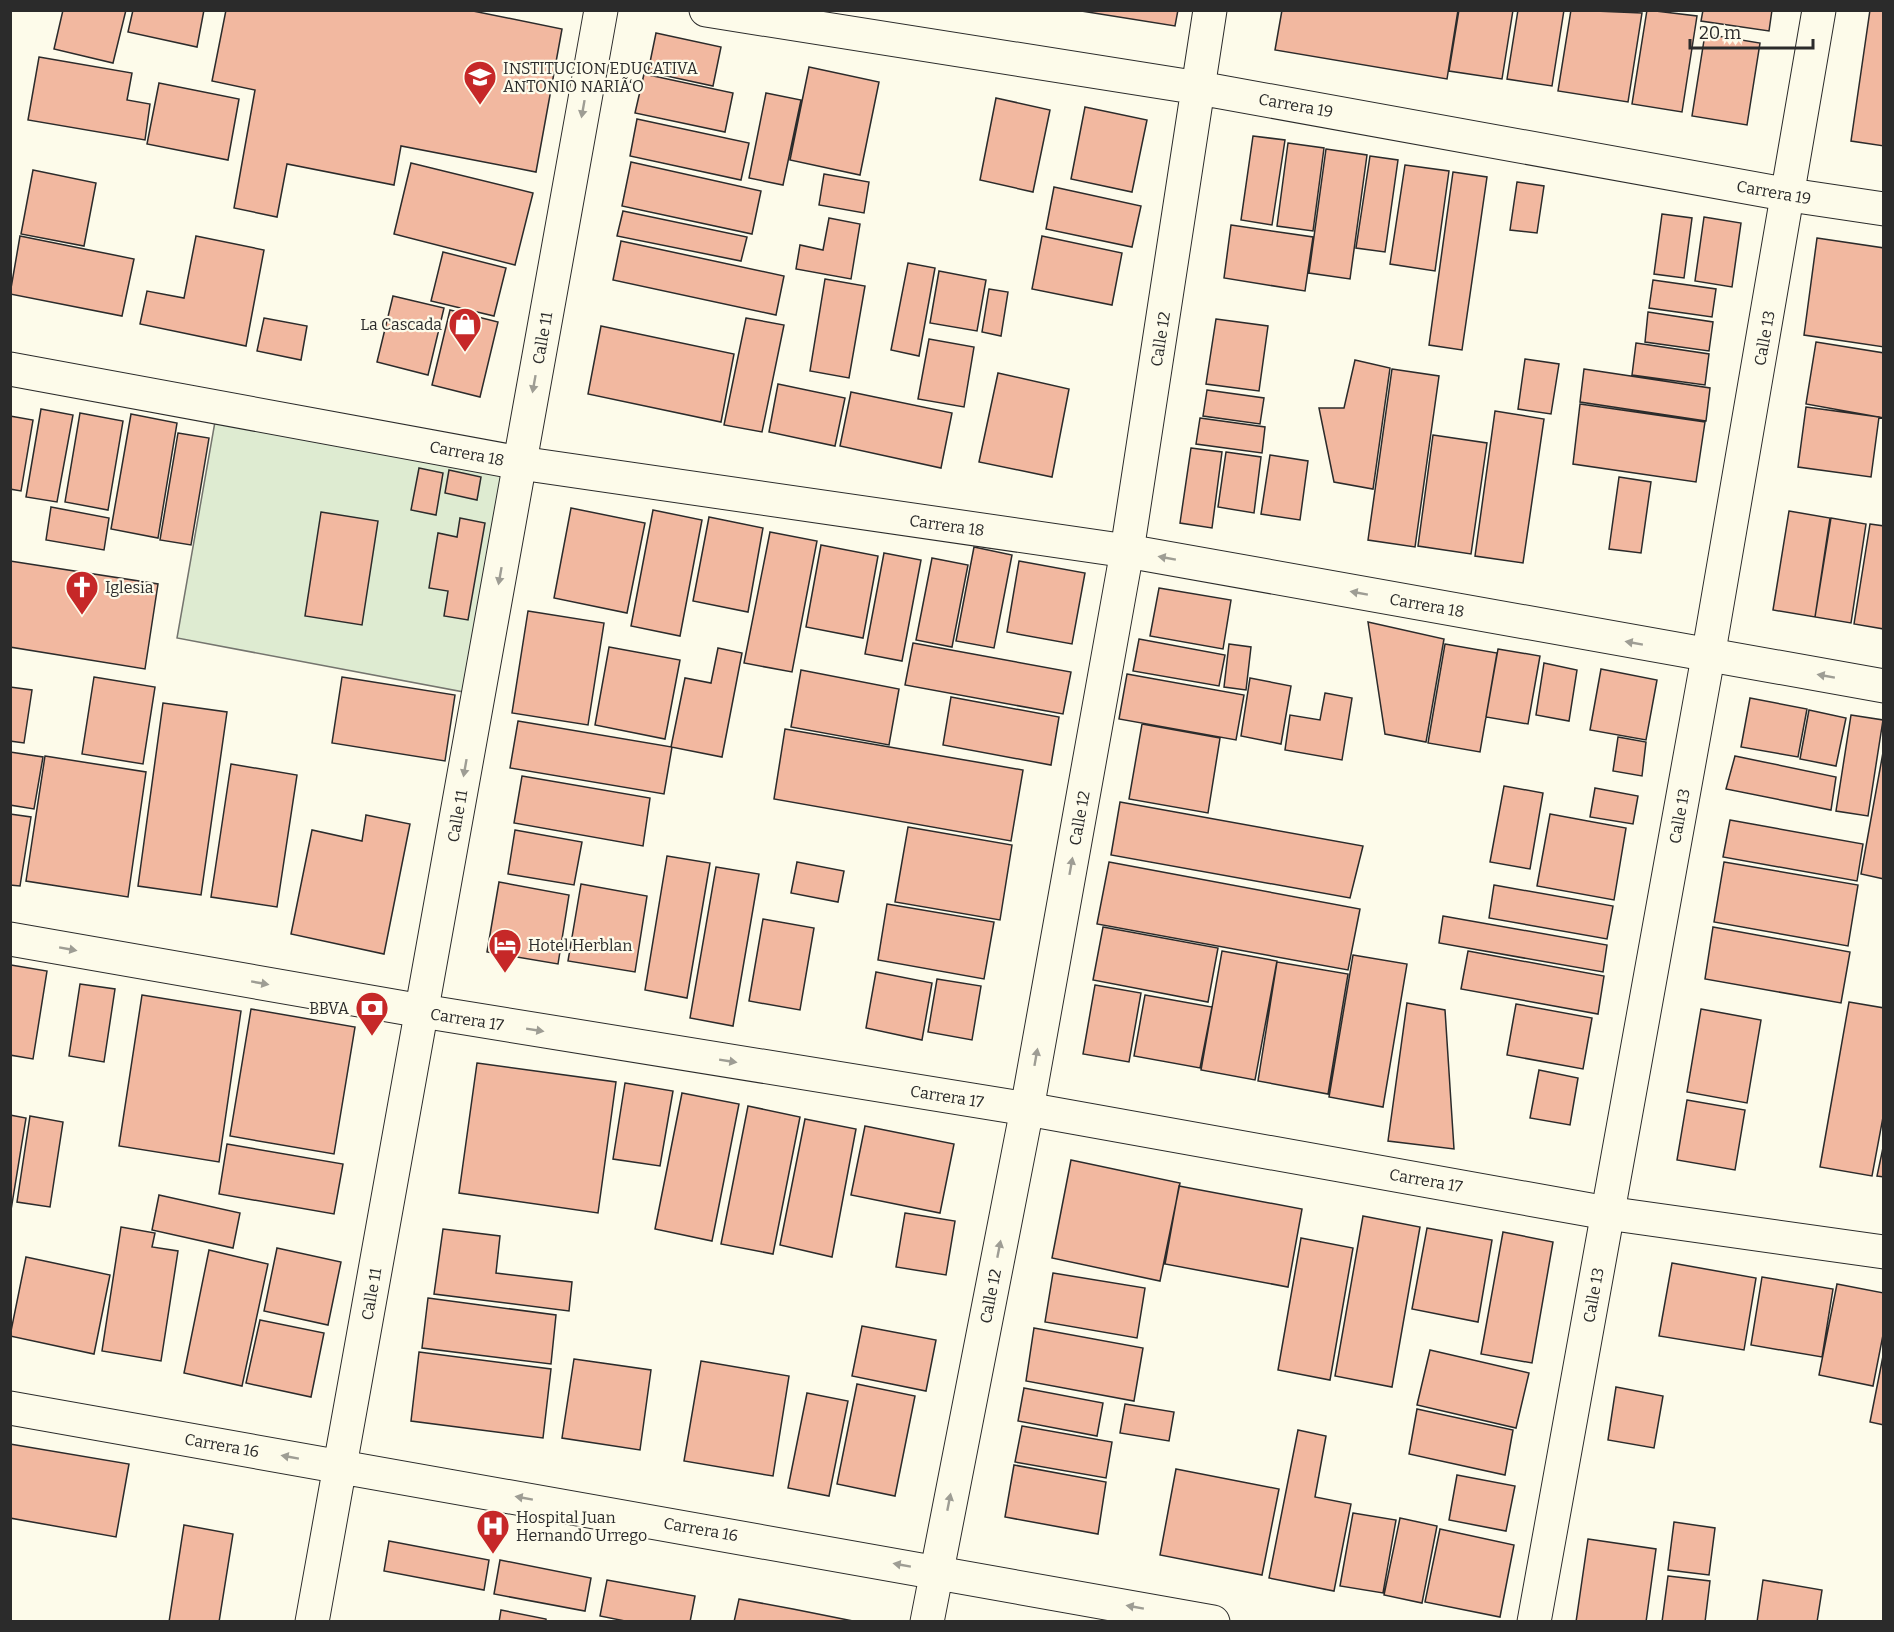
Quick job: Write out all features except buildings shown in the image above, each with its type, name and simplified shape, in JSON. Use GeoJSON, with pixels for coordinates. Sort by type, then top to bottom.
{"type":"FeatureCollection","features":[{"type":"Feature","properties":{"kind":"street","name":"Calle 11"},"geometry":{"type":"LineString","coordinates":[[312,1622],[601,10]]}},
{"type":"Feature","properties":{"kind":"street","name":"Carrera 19"},"geometry":{"type":"LineString","coordinates":[[706,10],[1199,88],[1790,195],[1884,209]]}},
{"type":"Feature","properties":{"kind":"street","name":"Calle 12"},"geometry":{"type":"LineString","coordinates":[[927,1622],[1027,1109],[1127,551],[1210,10]]}},
{"type":"Feature","properties":{"kind":"street","name":"Calle 13"},"geometry":{"type":"LineString","coordinates":[[1534,1622],[1790,195],[1819,10]]}},
{"type":"Feature","properties":{"kind":"street","name":"Carrera 18"},"geometry":{"type":"LineString","coordinates":[[10,369],[520,463],[1127,551],[1708,657],[1884,686]]}},
{"type":"Feature","properties":{"kind":"street","name":"Carrera 17"},"geometry":{"type":"LineString","coordinates":[[10,939],[422,1011],[1027,1109],[1607,1213],[1884,1252]]}},
{"type":"Feature","properties":{"kind":"street","name":"Carrera 16"},"geometry":{"type":"LineString","coordinates":[[10,1408],[936,1570],[1213,1622]]}},
{"type":"Feature","properties":{"kind":"green space"},"geometry":{"type":"Polygon","coordinates":[[[216,416],[504,473],[464,692],[177,638],[216,416]]]}},
{"type":"Feature","properties":{"kind":"place","name":"INSTITUCION EDUCATIVA ANTONIO NARIÃ‘O"},"geometry":{"type":"Point","coordinates":[480,106]}},
{"type":"Feature","properties":{"kind":"place","name":"La Cascada"},"geometry":{"type":"Point","coordinates":[465,353]}},
{"type":"Feature","properties":{"kind":"place","name":"Iglesia"},"geometry":{"type":"Point","coordinates":[82,616]}},
{"type":"Feature","properties":{"kind":"place","name":"Hotel Herblan"},"geometry":{"type":"Point","coordinates":[505,974]}},
{"type":"Feature","properties":{"kind":"place","name":"BBVA"},"geometry":{"type":"Point","coordinates":[372,1037]}},
{"type":"Feature","properties":{"kind":"place","name":"Hospital Juan Hernando Urrego"},"geometry":{"type":"Point","coordinates":[493,1555]}}]}
